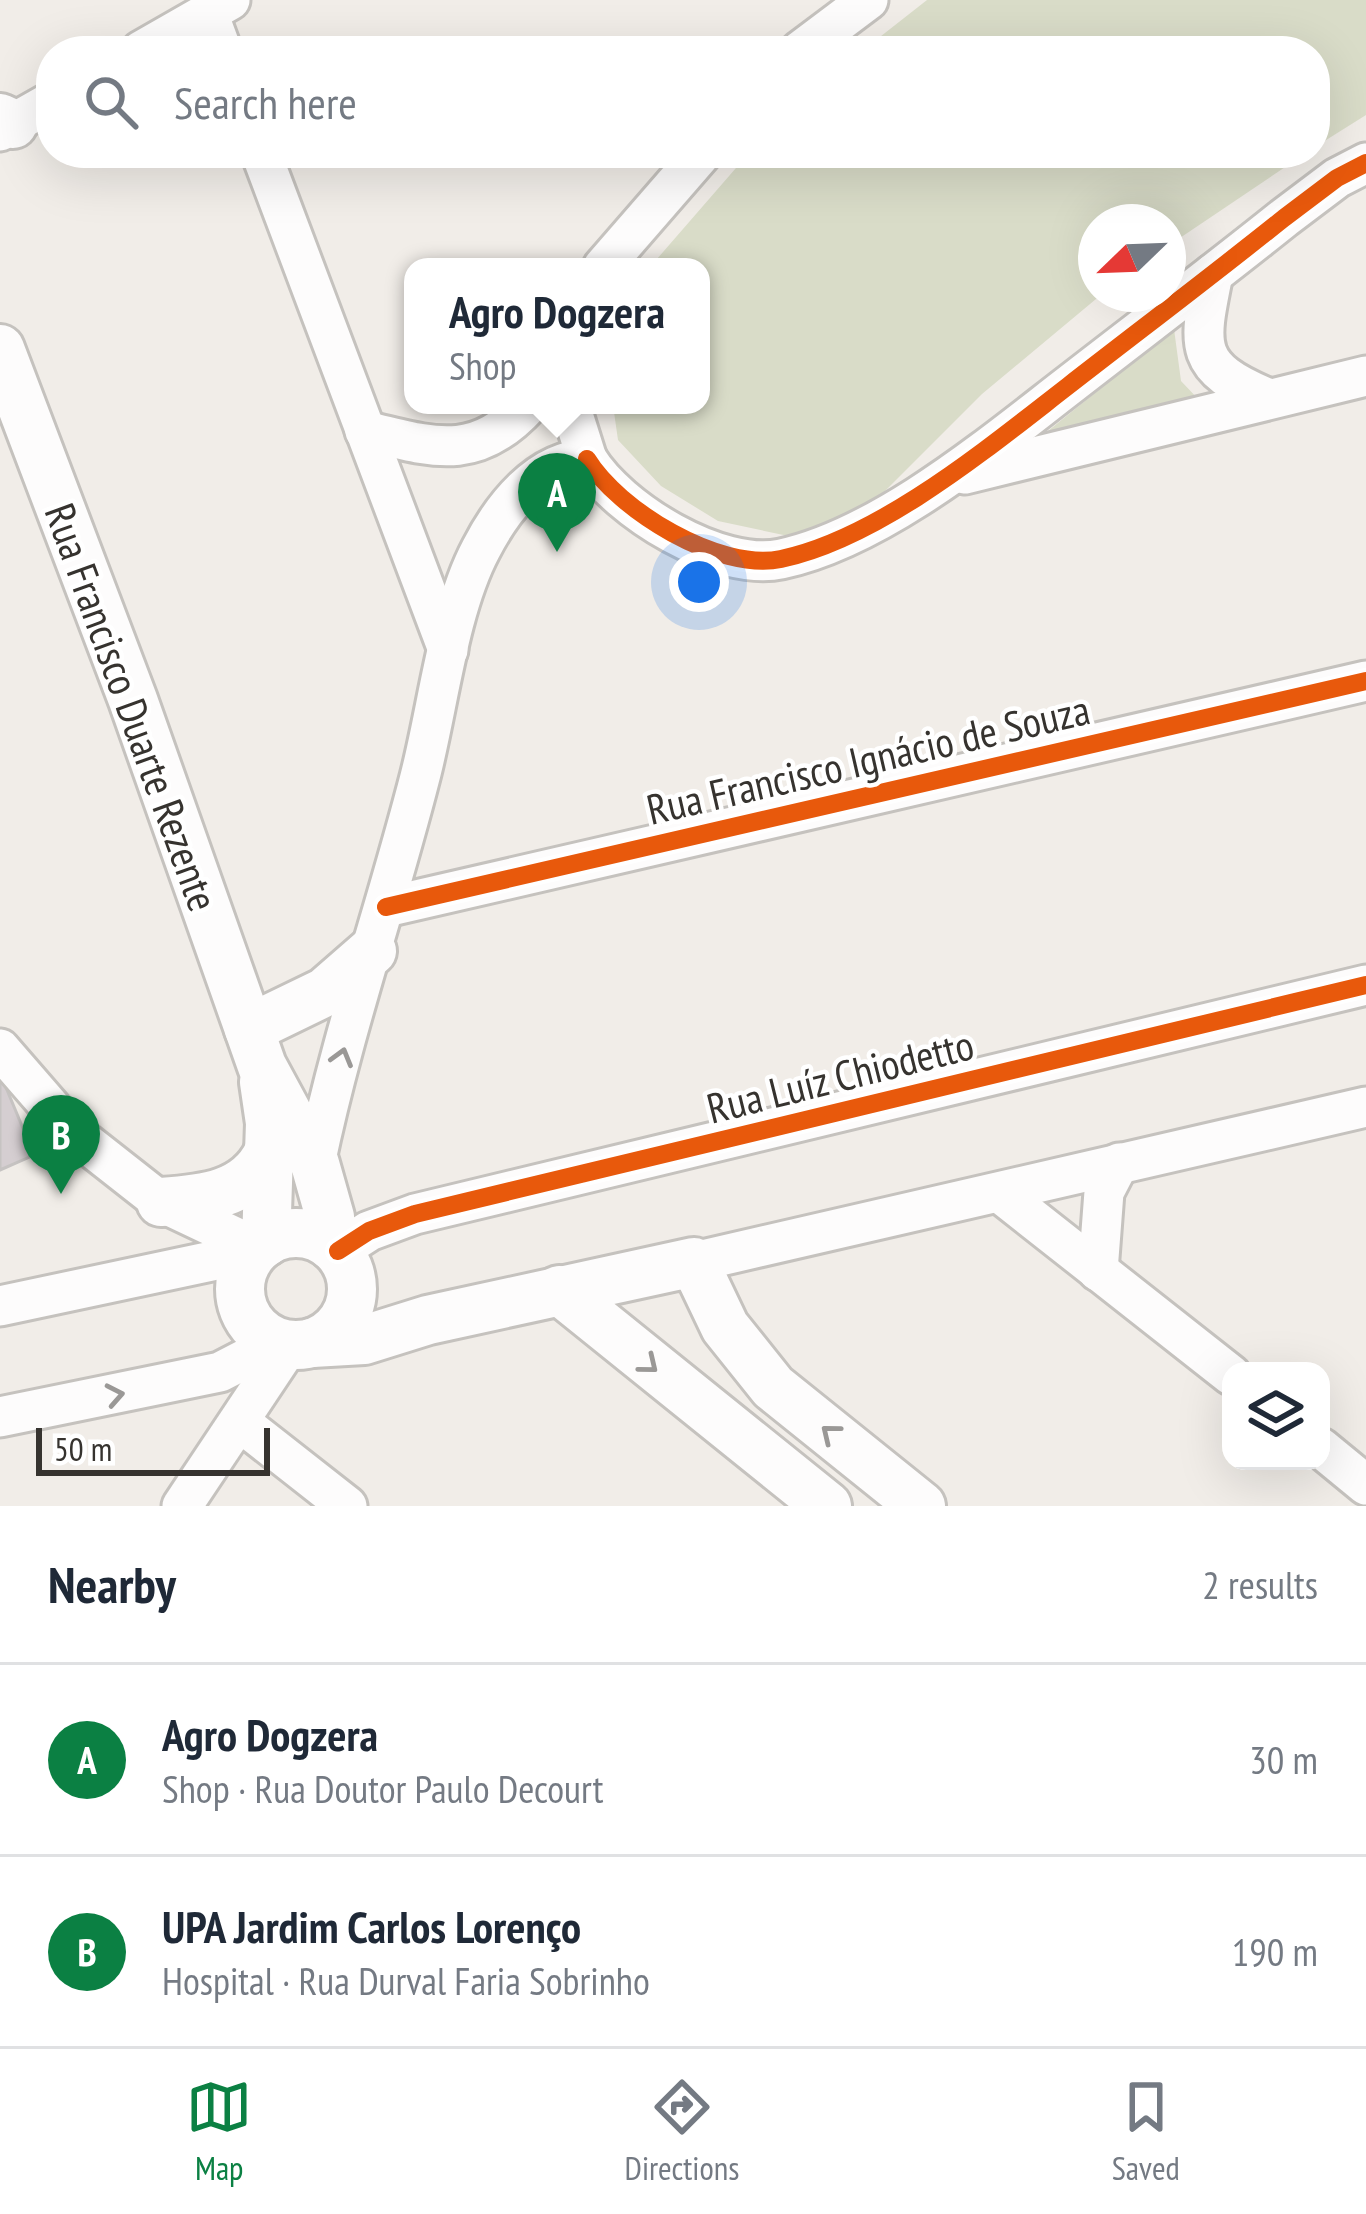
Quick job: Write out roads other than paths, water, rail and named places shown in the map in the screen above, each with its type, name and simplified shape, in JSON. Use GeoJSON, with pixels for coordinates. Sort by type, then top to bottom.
{"type":"FeatureCollection","features":[{"type":"Feature","properties":{"kind":"main road","name":"Rua Francisco Duarte Rezente"},"geometry":{"type":"LineString","coordinates":[[0,349],[133,700],[255,1047],[315,1164],[341,1261]]}},
{"type":"Feature","properties":{"kind":"main road"},"geometry":{"type":"LineString","coordinates":[[255,1047],[325,992],[379,929]]}},
{"type":"Feature","properties":{"kind":"main road","name":"Rua Francisco Duarte Rezente"},"geometry":{"type":"LineString","coordinates":[[255,1047],[270,1124],[259,1247]]}},
{"type":"Feature","properties":{"kind":"main road"},"geometry":{"type":"LineString","coordinates":[[161,1202],[220,1195],[250,1177],[268,1153]]}},
{"type":"Feature","properties":{"kind":"main road"},"geometry":{"type":"LineString","coordinates":[[428,1321],[398,1315],[341,1261],[300,1233],[259,1247],[244,1268],[243,1304],[262,1333],[293,1343],[364,1340],[559,1290],[694,1262],[725,1328],[773,1387],[922,1506]]}},
{"type":"Feature","properties":{"kind":"main road"},"geometry":{"type":"LineString","coordinates":[[293,1343],[328,1335],[342,1322],[341,1261]]}},
{"type":"Feature","properties":{"kind":"main road"},"geometry":{"type":"LineString","coordinates":[[559,1290],[827,1506]]}},
{"type":"Feature","properties":{"kind":"street"},"geometry":{"type":"LineString","coordinates":[[820,36],[868,0]]}},
{"type":"Feature","properties":{"kind":"street"},"geometry":{"type":"LineString","coordinates":[[167,36],[219,6],[221,36]]}},
{"type":"Feature","properties":{"kind":"street"},"geometry":{"type":"LineString","coordinates":[[573,414],[594,470],[640,512],[689,542],[728,557],[777,560],[815,548],[948,479],[1337,178],[1366,163]]}},
{"type":"Feature","properties":{"kind":"street"},"geometry":{"type":"LineString","coordinates":[[267,168],[448,650]]}},
{"type":"Feature","properties":{"kind":"street"},"geometry":{"type":"LineString","coordinates":[[611,258],[689,168]]}},
{"type":"Feature","properties":{"kind":"street"},"geometry":{"type":"LineString","coordinates":[[1214,274],[1204,320],[1206,354],[1227,382],[1267,398]]}},
{"type":"Feature","properties":{"kind":"street"},"geometry":{"type":"LineString","coordinates":[[948,479],[1366,376]]}},
{"type":"Feature","properties":{"kind":"street"},"geometry":{"type":"LineString","coordinates":[[365,430],[450,449],[485,440],[519,414]]}},
{"type":"Feature","properties":{"kind":"street"},"geometry":{"type":"LineString","coordinates":[[315,1164],[434,724],[448,650],[477,555],[494,525],[529,484],[564,462],[586,459]]}},
{"type":"Feature","properties":{"kind":"street","name":"Rua Francisco Ignácio de Souza"},"geometry":{"type":"LineString","coordinates":[[379,929],[1366,681]]}},
{"type":"Feature","properties":{"kind":"street","name":"Rua Luíz Chiodetto"},"geometry":{"type":"LineString","coordinates":[[341,1261],[369,1231],[415,1214],[1366,985]]}},
{"type":"Feature","properties":{"kind":"street"},"geometry":{"type":"LineString","coordinates":[[0,1049],[72,1132],[161,1202],[259,1247]]}},
{"type":"Feature","properties":{"kind":"street"},"geometry":{"type":"LineString","coordinates":[[694,1262],[1366,1107]]}},
{"type":"Feature","properties":{"kind":"street"},"geometry":{"type":"LineString","coordinates":[[1098,1271],[1105,1192],[1119,1163]]}},
{"type":"Feature","properties":{"kind":"street"},"geometry":{"type":"LineString","coordinates":[[1000,1193],[1222,1368]]}},
{"type":"Feature","properties":{"kind":"street"},"geometry":{"type":"LineString","coordinates":[[0,1306],[259,1247]]}},
{"type":"Feature","properties":{"kind":"street"},"geometry":{"type":"LineString","coordinates":[[0,1417],[220,1372],[293,1343]]}},
{"type":"Feature","properties":{"kind":"street"},"geometry":{"type":"LineString","coordinates":[[182,1506],[293,1343]]}},
{"type":"Feature","properties":{"kind":"street"},"geometry":{"type":"LineString","coordinates":[[240,1422],[347,1506]]}},
{"type":"Feature","properties":{"kind":"street"},"geometry":{"type":"LineString","coordinates":[[1330,1455],[1366,1485],[1350,1506]]}},
{"type":"Feature","properties":{"kind":"place","name":"Agro Dogzera"},"geometry":{"type":"Point","coordinates":[557,552]}},
{"type":"Feature","properties":{"kind":"place","name":"UPA Jardim Carlos Lorenço"},"geometry":{"type":"Point","coordinates":[61,1194]}}]}
